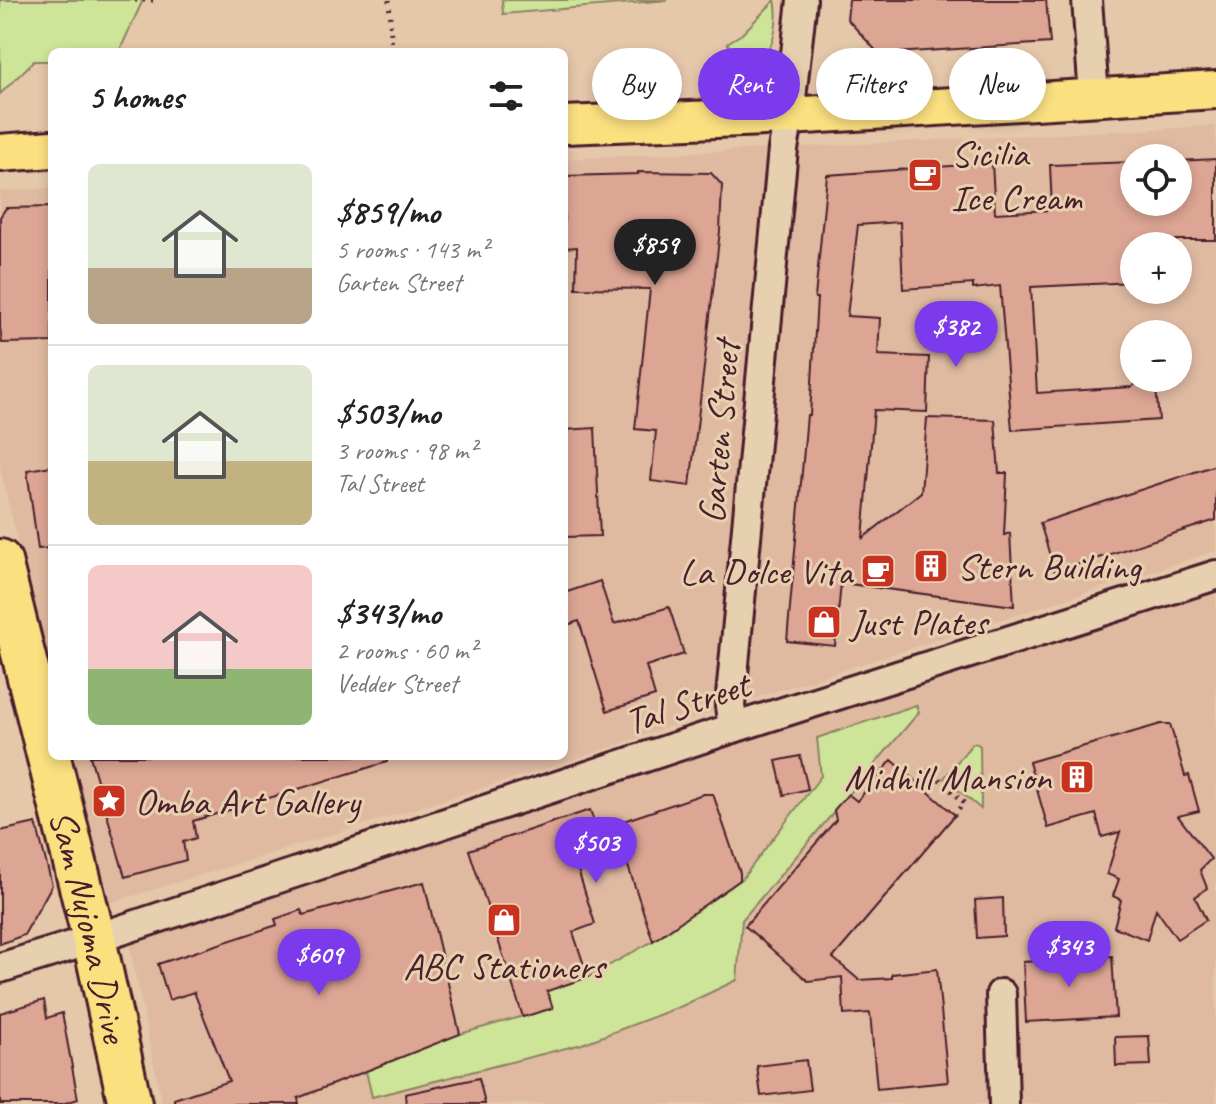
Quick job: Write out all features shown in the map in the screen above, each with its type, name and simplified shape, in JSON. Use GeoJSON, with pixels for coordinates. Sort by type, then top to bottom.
{"type":"FeatureCollection","features":[{"type":"Feature","properties":{"kind":"highway","name":"Sam Nujoma Drive"},"geometry":{"type":"LineString","coordinates":[[0,561],[48,754]]}},
{"type":"Feature","properties":{"kind":"highway","name":"Sam Nujoma Drive"},"geometry":{"type":"LineString","coordinates":[[49,760],[94,939],[130,1104]]}},
{"type":"Feature","properties":{"kind":"main road"},"geometry":{"type":"LineString","coordinates":[[800,115],[1216,90]]}},
{"type":"Feature","properties":{"kind":"main road"},"geometry":{"type":"LineString","coordinates":[[568,125],[698,120]]}},
{"type":"Feature","properties":{"kind":"main road"},"geometry":{"type":"LineString","coordinates":[[0,153],[48,149]]}},
{"type":"Feature","properties":{"kind":"street","name":"Garten Street"},"geometry":{"type":"LineString","coordinates":[[797,48],[802,0]]}},
{"type":"Feature","properties":{"kind":"street"},"geometry":{"type":"LineString","coordinates":[[1087,0],[1094,97]]}},
{"type":"Feature","properties":{"kind":"street","name":"Garten Street"},"geometry":{"type":"LineString","coordinates":[[733,728],[730,706],[788,120]]}},
{"type":"Feature","properties":{"kind":"street","name":"Tal Street"},"geometry":{"type":"LineString","coordinates":[[0,968],[733,728],[1216,575]]}},
{"type":"Feature","properties":{"kind":"street"},"geometry":{"type":"LineString","coordinates":[[1001,994],[1004,1104]]}},
{"type":"Feature","properties":{"kind":"path"},"geometry":{"type":"LineString","coordinates":[[135,0],[154,0]]}},
{"type":"Feature","properties":{"kind":"path"},"geometry":{"type":"LineString","coordinates":[[389,0],[392,48]]}},
{"type":"Feature","properties":{"kind":"path"},"geometry":{"type":"LineString","coordinates":[[928,768],[964,803],[950,819]]}},
{"type":"Feature","properties":{"kind":"shaded area"},"geometry":{"type":"Polygon","coordinates":[[[1216,126],[1216,551],[730,706],[573,760],[104,905],[70,760],[568,760],[568,159],[1216,126]]]}},
{"type":"Feature","properties":{"kind":"shaded area"},"geometry":{"type":"Polygon","coordinates":[[[48,188],[48,669],[0,468],[0,191],[48,188]]]}},
{"type":"Feature","properties":{"kind":"shaded area"},"geometry":{"type":"Polygon","coordinates":[[[1216,575],[1216,1104],[162,1104],[126,929],[1216,575]]]}},
{"type":"Feature","properties":{"kind":"green space"},"geometry":{"type":"Polygon","coordinates":[[[0,0],[143,0],[121,48],[48,48],[48,61],[34,61],[0,94],[0,0]]]}},
{"type":"Feature","properties":{"kind":"green space"},"geometry":{"type":"Polygon","coordinates":[[[502,0],[668,0],[503,14],[502,0]]]}},
{"type":"Feature","properties":{"kind":"green space"},"geometry":{"type":"Polygon","coordinates":[[[775,0],[776,26],[769,48],[732,48],[727,43],[742,34],[775,0]]]}},
{"type":"Feature","properties":{"kind":"green space"},"geometry":{"type":"Polygon","coordinates":[[[916,705],[919,712],[915,717],[742,920],[737,980],[682,1006],[582,1044],[372,1097],[366,1071],[460,1034],[552,1008],[547,991],[588,977],[653,941],[742,879],[821,776],[817,738],[916,705]]]}},
{"type":"Feature","properties":{"kind":"green space"},"geometry":{"type":"Polygon","coordinates":[[[976,743],[980,746],[981,809],[944,778],[976,743]]]}},
{"type":"Feature","properties":{"kind":"building"},"geometry":{"type":"Polygon","coordinates":[[[849,0],[1046,0],[1050,43],[933,51],[933,48],[874,48],[847,19],[849,0]]]}},
{"type":"Feature","properties":{"kind":"building"},"geometry":{"type":"Polygon","coordinates":[[[1216,159],[1216,240],[1192,240],[1192,232],[1120,232],[1120,283],[1031,287],[1037,393],[1120,388],[1120,392],[1156,392],[1159,420],[1012,430],[1000,286],[973,289],[973,284],[903,289],[900,222],[858,225],[847,316],[880,318],[878,355],[929,357],[927,412],[874,410],[863,538],[921,492],[927,418],[995,420],[999,473],[1007,473],[1004,535],[1010,533],[1014,606],[841,583],[835,646],[787,641],[807,415],[810,415],[815,298],[827,175],[992,163],[995,213],[1052,210],[1050,165],[1120,162],[1120,216],[1192,216],[1192,160],[1216,159]]]}},
{"type":"Feature","properties":{"kind":"building"},"geometry":{"type":"Polygon","coordinates":[[[711,173],[722,185],[720,231],[690,486],[651,481],[656,431],[635,429],[650,289],[576,288],[577,247],[568,248],[568,176],[711,173]]]}},
{"type":"Feature","properties":{"kind":"building"},"geometry":{"type":"Polygon","coordinates":[[[48,207],[48,342],[2,343],[0,217],[6,208],[48,207]]]}},
{"type":"Feature","properties":{"kind":"building"},"geometry":{"type":"Polygon","coordinates":[[[595,428],[600,536],[568,537],[568,430],[595,428]]]}},
{"type":"Feature","properties":{"kind":"building"},"geometry":{"type":"Polygon","coordinates":[[[1216,465],[1216,520],[1055,572],[1040,523],[1216,465]]]}},
{"type":"Feature","properties":{"kind":"building"},"geometry":{"type":"Polygon","coordinates":[[[48,467],[48,548],[38,549],[27,470],[48,467]]]}},
{"type":"Feature","properties":{"kind":"building"},"geometry":{"type":"Polygon","coordinates":[[[600,581],[614,624],[669,607],[684,654],[646,666],[655,696],[607,711],[579,621],[568,625],[568,592],[600,581]]]}},
{"type":"Feature","properties":{"kind":"building"},"geometry":{"type":"Polygon","coordinates":[[[1170,724],[1199,811],[1178,816],[1211,859],[1200,870],[1207,888],[1195,897],[1206,920],[1177,939],[1156,909],[1147,940],[1114,927],[1121,900],[1113,896],[1119,879],[1107,874],[1120,832],[1102,837],[1096,814],[1048,828],[1029,762],[1170,724]]]}},
{"type":"Feature","properties":{"kind":"building"},"geometry":{"type":"Polygon","coordinates":[[[800,756],[808,789],[784,795],[776,761],[800,756]]]}},
{"type":"Feature","properties":{"kind":"building"},"geometry":{"type":"Polygon","coordinates":[[[91,760],[387,760],[193,821],[196,838],[183,842],[186,860],[125,877],[91,760]]]}},
{"type":"Feature","properties":{"kind":"building"},"geometry":{"type":"Polygon","coordinates":[[[892,760],[955,815],[833,958],[859,980],[892,978],[892,974],[937,969],[948,1082],[877,1089],[870,1013],[844,1015],[842,977],[808,981],[745,926],[836,820],[834,810],[848,794],[857,801],[892,760]]]}},
{"type":"Feature","properties":{"kind":"building"},"geometry":{"type":"Polygon","coordinates":[[[703,794],[713,794],[740,880],[653,941],[624,854],[578,870],[595,924],[573,932],[588,977],[547,991],[553,1008],[523,1017],[469,850],[590,810],[597,830],[703,794]]]}},
{"type":"Feature","properties":{"kind":"building"},"geometry":{"type":"Polygon","coordinates":[[[36,823],[52,885],[24,935],[0,944],[0,831],[36,823]]]}},
{"type":"Feature","properties":{"kind":"building"},"geometry":{"type":"Polygon","coordinates":[[[424,882],[460,1034],[298,1098],[299,1104],[174,1104],[174,1099],[229,1081],[194,992],[169,1000],[158,964],[277,925],[275,919],[301,910],[303,915],[424,882]]]}},
{"type":"Feature","properties":{"kind":"building"},"geometry":{"type":"Polygon","coordinates":[[[1003,898],[1004,936],[977,938],[975,900],[1003,898]]]}},
{"type":"Feature","properties":{"kind":"building"},"geometry":{"type":"Polygon","coordinates":[[[1112,956],[1116,1017],[1026,1022],[1023,962],[1112,956]]]}},
{"type":"Feature","properties":{"kind":"building"},"geometry":{"type":"Polygon","coordinates":[[[44,1000],[47,1018],[62,1013],[78,1099],[62,1104],[0,1104],[0,1013],[44,1000]]]}},
{"type":"Feature","properties":{"kind":"building"},"geometry":{"type":"Polygon","coordinates":[[[1149,1036],[1151,1065],[1116,1066],[1115,1037],[1149,1036]]]}},
{"type":"Feature","properties":{"kind":"building"},"geometry":{"type":"Polygon","coordinates":[[[806,1060],[810,1090],[761,1096],[757,1066],[806,1060]]]}},
{"type":"Feature","properties":{"kind":"building"},"geometry":{"type":"Polygon","coordinates":[[[479,1078],[485,1104],[406,1104],[405,1094],[479,1078]]]}},
{"type":"Feature","properties":{"kind":"place","name":"Sicilia Ice Cream"},"geometry":{"type":"Point","coordinates":[925,175]}},
{"type":"Feature","properties":{"kind":"place","name":"Stern Building"},"geometry":{"type":"Point","coordinates":[931,566]}},
{"type":"Feature","properties":{"kind":"place","name":"La Dolce Vita"},"geometry":{"type":"Point","coordinates":[878,571]}},
{"type":"Feature","properties":{"kind":"place","name":"Just Plates"},"geometry":{"type":"Point","coordinates":[824,622]}},
{"type":"Feature","properties":{"kind":"place","name":"Midhill Mansion"},"geometry":{"type":"Point","coordinates":[1077,777]}},
{"type":"Feature","properties":{"kind":"place","name":"Omba Art Gallery"},"geometry":{"type":"Point","coordinates":[109,801]}},
{"type":"Feature","properties":{"kind":"place","name":"ABC Stationers"},"geometry":{"type":"Point","coordinates":[504,920]}}]}
